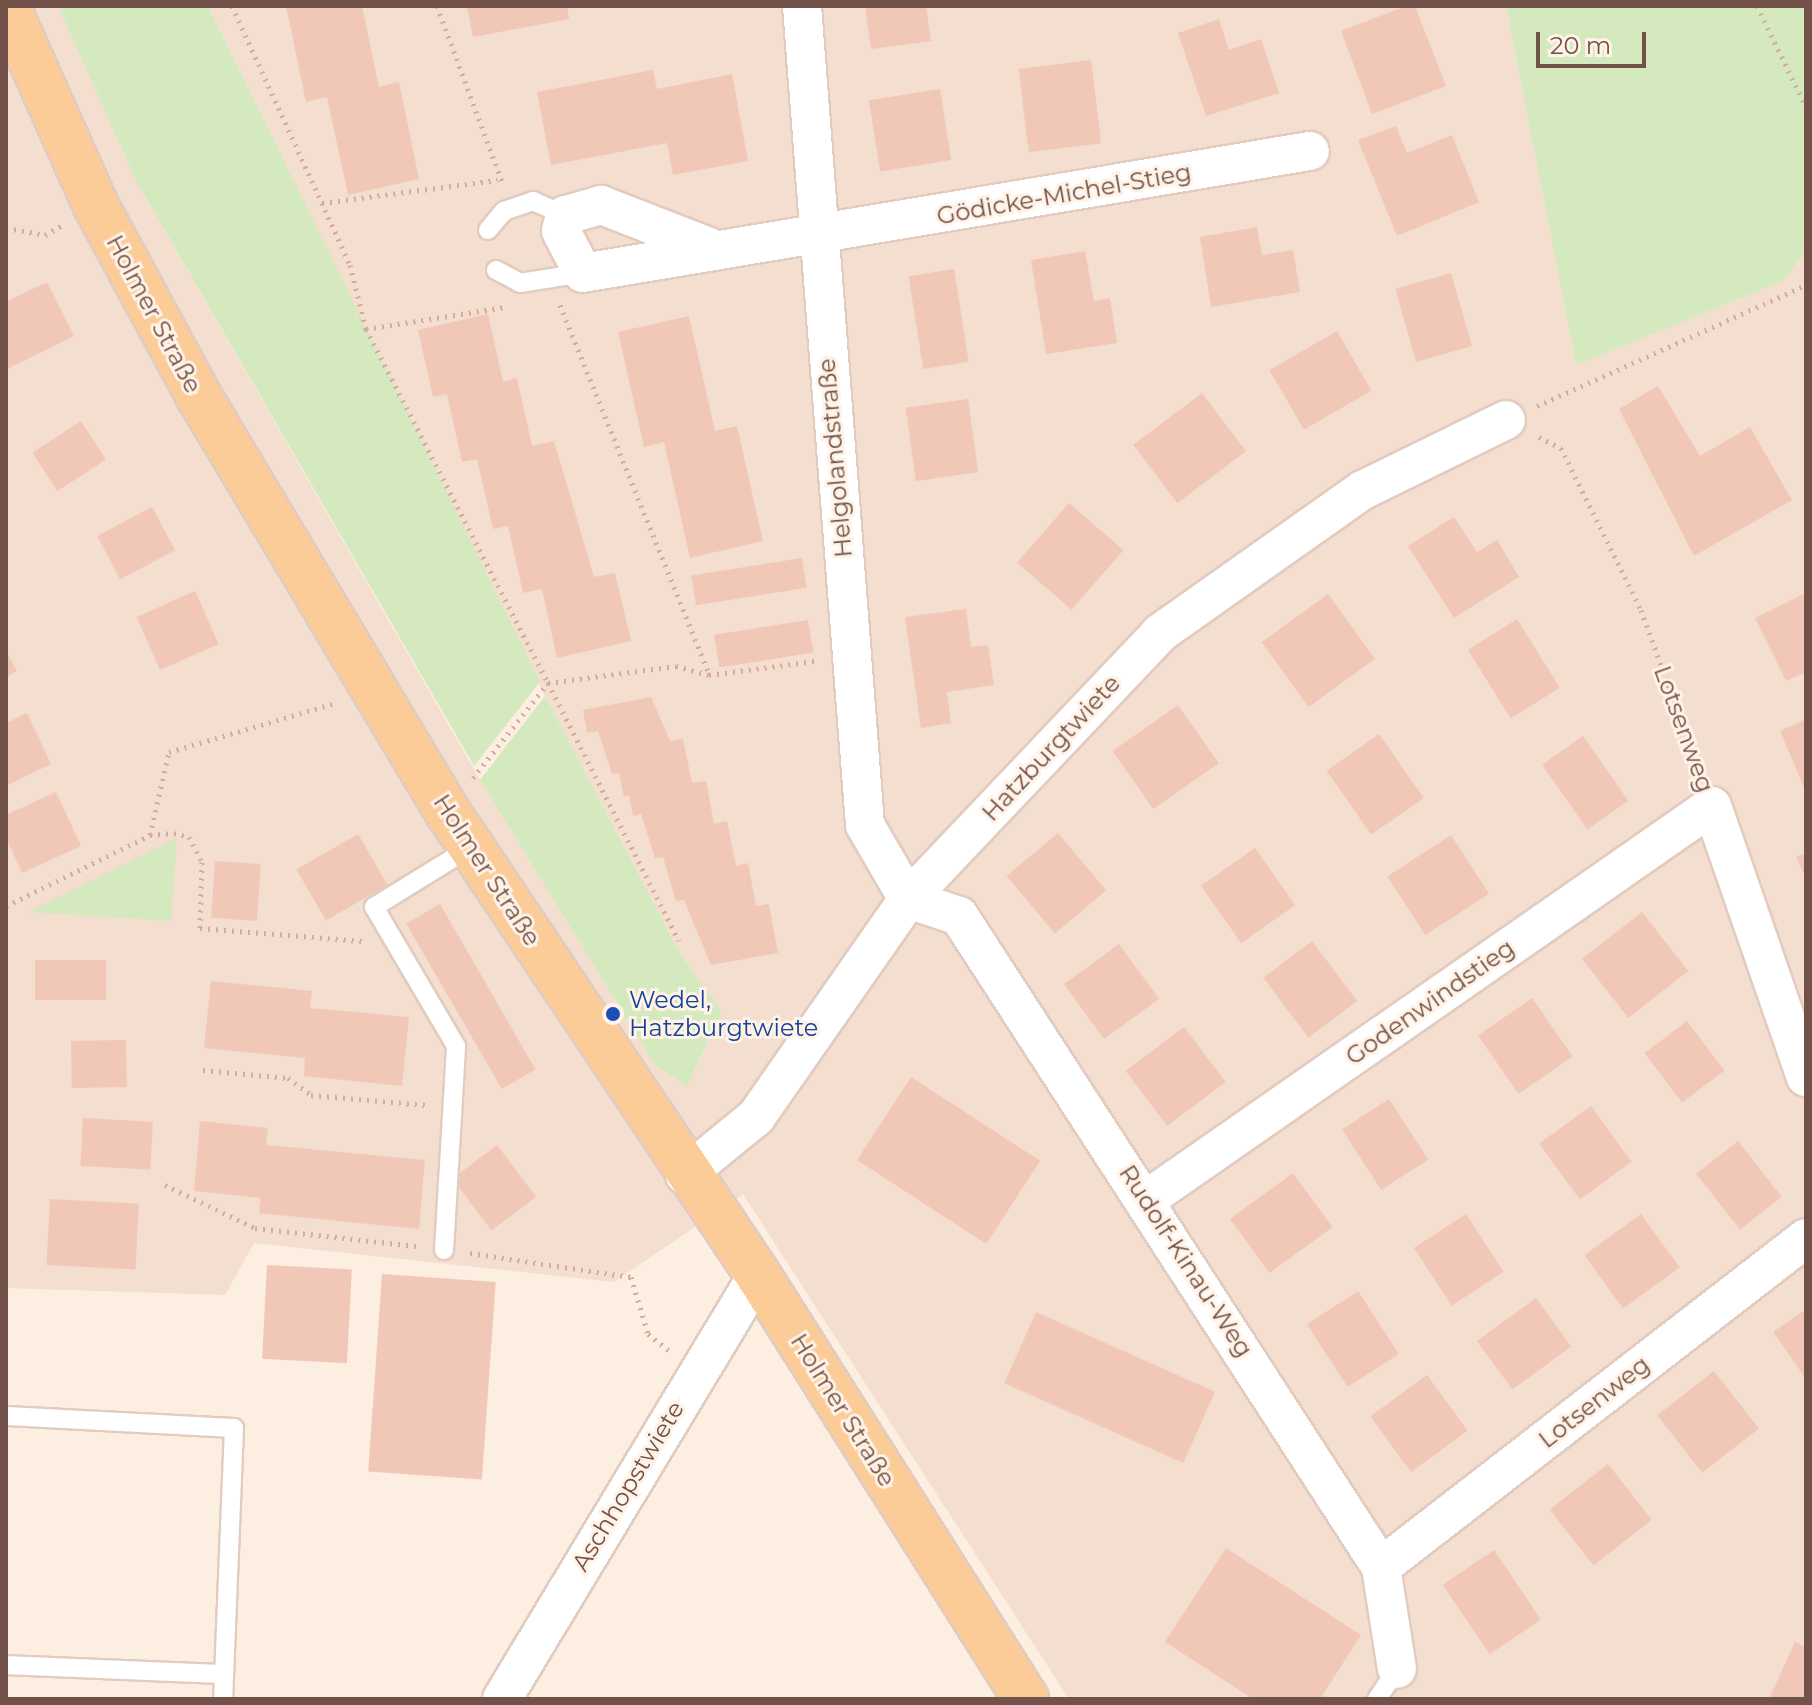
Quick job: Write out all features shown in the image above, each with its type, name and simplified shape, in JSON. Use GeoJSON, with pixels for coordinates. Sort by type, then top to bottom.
{"type":"FeatureCollection","features":[{"type":"Feature","properties":{"kind":"main road","name":"Holmer Straße"},"geometry":{"type":"LineString","coordinates":[[7,6],[96,206],[198,395],[378,690],[447,811],[685,1175],[758,1275],[1026,1699]]}},
{"type":"Feature","properties":{"kind":"street","name":"Helgolandstraße"},"geometry":{"type":"LineString","coordinates":[[802,6],[817,237],[865,825],[908,899]]}},
{"type":"Feature","properties":{"kind":"street","name":"Gödicke-Michel-Stieg"},"geometry":{"type":"LineString","coordinates":[[583,273],[709,247],[817,237],[1310,151]]}},
{"type":"Feature","properties":{"kind":"street"},"geometry":{"type":"LineString","coordinates":[[583,273],[549,208],[601,205],[709,247]]}},
{"type":"Feature","properties":{"kind":"street","name":"Hatzburgtwiete"},"geometry":{"type":"LineString","coordinates":[[685,1175],[756,1117],[908,899],[1160,633],[1363,490],[1506,420]]}},
{"type":"Feature","properties":{"kind":"street","name":"Lotsenweg"},"geometry":{"type":"LineString","coordinates":[[1712,806],[1806,1077]]}},
{"type":"Feature","properties":{"kind":"street","name":"Godenwindstieg"},"geometry":{"type":"LineString","coordinates":[[1147,1199],[1712,806]]}},
{"type":"Feature","properties":{"kind":"street","name":"Rudolf-Kinau-Weg"},"geometry":{"type":"LineString","coordinates":[[908,899],[959,916],[1147,1199],[1381,1567],[1387,1684]]}},
{"type":"Feature","properties":{"kind":"street","name":"Lotsenweg"},"geometry":{"type":"LineString","coordinates":[[1381,1567],[1806,1238]]}},
{"type":"Feature","properties":{"kind":"street","name":"Aschhopstwiete"},"geometry":{"type":"LineString","coordinates":[[502,1699],[758,1275]]}},
{"type":"Feature","properties":{"kind":"lane"},"geometry":{"type":"LineString","coordinates":[[488,230],[504,211],[549,208]]}},
{"type":"Feature","properties":{"kind":"lane"},"geometry":{"type":"LineString","coordinates":[[496,270],[520,283],[583,273]]}},
{"type":"Feature","properties":{"kind":"lane"},"geometry":{"type":"LineString","coordinates":[[444,1250],[456,1046],[374,907],[471,847]]}},
{"type":"Feature","properties":{"kind":"lane"},"geometry":{"type":"LineString","coordinates":[[6,1416],[234,1428],[223,1699]]}},
{"type":"Feature","properties":{"kind":"lane"},"geometry":{"type":"LineString","coordinates":[[6,1665],[224,1674]]}},
{"type":"Feature","properties":{"kind":"path"},"geometry":{"type":"LineString","coordinates":[[232,6],[350,265],[366,329],[679,941]]}},
{"type":"Feature","properties":{"kind":"path"},"geometry":{"type":"LineString","coordinates":[[437,6],[497,180]]}},
{"type":"Feature","properties":{"kind":"path"},"geometry":{"type":"LineString","coordinates":[[1757,6],[1806,107]]}},
{"type":"Feature","properties":{"kind":"path"},"geometry":{"type":"LineString","coordinates":[[322,203],[497,180],[549,208]]}},
{"type":"Feature","properties":{"kind":"path"},"geometry":{"type":"LineString","coordinates":[[6,228],[45,235],[96,206]]}},
{"type":"Feature","properties":{"kind":"path"},"geometry":{"type":"LineString","coordinates":[[1506,420],[1806,285]]}},
{"type":"Feature","properties":{"kind":"path"},"geometry":{"type":"LineString","coordinates":[[542,301],[557,299],[709,675]]}},
{"type":"Feature","properties":{"kind":"path"},"geometry":{"type":"LineString","coordinates":[[366,329],[513,306]]}},
{"type":"Feature","properties":{"kind":"path","name":"Lotsenweg"},"geometry":{"type":"LineString","coordinates":[[1506,420],[1561,448],[1641,610],[1712,806]]}},
{"type":"Feature","properties":{"kind":"path"},"geometry":{"type":"LineString","coordinates":[[447,811],[548,683],[676,666],[709,675],[852,657]]}},
{"type":"Feature","properties":{"kind":"path"},"geometry":{"type":"LineString","coordinates":[[150,835],[169,752],[378,690]]}},
{"type":"Feature","properties":{"kind":"path"},"geometry":{"type":"LineString","coordinates":[[6,906],[150,835],[174,833],[197,847],[197,914],[200,928],[212,933],[395,943]]}},
{"type":"Feature","properties":{"kind":"path"},"geometry":{"type":"LineString","coordinates":[[203,1070],[288,1078],[311,1095],[452,1107]]}},
{"type":"Feature","properties":{"kind":"shaded area"},"geometry":{"type":"Polygon","coordinates":[[[6,6],[58,6],[135,179],[480,780],[655,1065],[687,1086],[722,1011],[682,957],[545,696],[208,6],[1506,6],[1576,365],[1784,281],[1806,250],[1806,1699],[1069,1699],[743,1194],[614,1282],[254,1243],[225,1295],[6,1288],[6,6]]]}},
{"type":"Feature","properties":{"kind":"green space"},"geometry":{"type":"Polygon","coordinates":[[[58,6],[208,6],[540,682],[474,766],[135,179],[58,6]]]}},
{"type":"Feature","properties":{"kind":"green space"},"geometry":{"type":"Polygon","coordinates":[[[1506,6],[1806,6],[1806,250],[1784,281],[1576,365],[1506,6]]]}},
{"type":"Feature","properties":{"kind":"green space"},"geometry":{"type":"Polygon","coordinates":[[[545,696],[682,957],[722,1011],[687,1086],[655,1065],[480,780],[545,696]]]}},
{"type":"Feature","properties":{"kind":"green space"},"geometry":{"type":"Polygon","coordinates":[[[177,838],[171,921],[29,912],[177,838]]]}},
{"type":"Feature","properties":{"kind":"building"},"geometry":{"type":"Polygon","coordinates":[[[286,6],[362,6],[379,87],[399,82],[419,179],[348,195],[327,97],[306,102],[286,6]]]}},
{"type":"Feature","properties":{"kind":"building"},"geometry":{"type":"Polygon","coordinates":[[[467,6],[567,6],[569,19],[473,37],[467,6]]]}},
{"type":"Feature","properties":{"kind":"building"},"geometry":{"type":"Polygon","coordinates":[[[865,6],[926,6],[931,41],[871,49],[865,6]]]}},
{"type":"Feature","properties":{"kind":"building"},"geometry":{"type":"Polygon","coordinates":[[[1406,6],[1415,6],[1446,86],[1372,114],[1341,31],[1406,6]]]}},
{"type":"Feature","properties":{"kind":"building"},"geometry":{"type":"Polygon","coordinates":[[[1219,19],[1229,50],[1261,39],[1279,93],[1206,116],[1178,33],[1219,19]]]}},
{"type":"Feature","properties":{"kind":"building"},"geometry":{"type":"Polygon","coordinates":[[[1091,60],[1101,143],[1029,152],[1019,69],[1091,60]]]}},
{"type":"Feature","properties":{"kind":"building"},"geometry":{"type":"Polygon","coordinates":[[[653,70],[657,89],[732,74],[748,161],[673,175],[667,143],[551,165],[537,92],[653,70]]]}},
{"type":"Feature","properties":{"kind":"building"},"geometry":{"type":"Polygon","coordinates":[[[940,89],[951,160],[880,171],[869,100],[940,89]]]}},
{"type":"Feature","properties":{"kind":"building"},"geometry":{"type":"Polygon","coordinates":[[[1396,126],[1407,153],[1452,135],[1479,202],[1397,236],[1358,140],[1396,126]]]}},
{"type":"Feature","properties":{"kind":"building"},"geometry":{"type":"Polygon","coordinates":[[[1257,227],[1262,255],[1293,250],[1300,292],[1211,307],[1200,237],[1257,227]]]}},
{"type":"Feature","properties":{"kind":"building"},"geometry":{"type":"Polygon","coordinates":[[[1085,251],[1094,301],[1110,298],[1117,343],[1046,354],[1031,260],[1085,251]]]}},
{"type":"Feature","properties":{"kind":"building"},"geometry":{"type":"Polygon","coordinates":[[[954,269],[969,362],[923,369],[909,276],[954,269]]]}},
{"type":"Feature","properties":{"kind":"building"},"geometry":{"type":"Polygon","coordinates":[[[1451,273],[1472,346],[1416,362],[1395,289],[1451,273]]]}},
{"type":"Feature","properties":{"kind":"building"},"geometry":{"type":"Polygon","coordinates":[[[47,282],[74,336],[7,369],[6,302],[47,282]]]}},
{"type":"Feature","properties":{"kind":"building"},"geometry":{"type":"Polygon","coordinates":[[[488,314],[503,382],[517,378],[532,446],[554,441],[594,577],[615,573],[631,641],[557,658],[542,589],[523,593],[508,526],[493,529],[477,459],[462,462],[447,394],[433,397],[418,330],[488,314]]]}},
{"type":"Feature","properties":{"kind":"building"},"geometry":{"type":"Polygon","coordinates":[[[689,316],[715,431],[737,426],[763,541],[690,558],[664,442],[644,447],[618,332],[689,316]]]}},
{"type":"Feature","properties":{"kind":"building"},"geometry":{"type":"Polygon","coordinates":[[[1337,331],[1372,391],[1304,430],[1269,370],[1337,331]]]}},
{"type":"Feature","properties":{"kind":"building"},"geometry":{"type":"Polygon","coordinates":[[[1658,386],[1700,456],[1750,427],[1792,500],[1694,556],[1619,409],[1658,386]]]}},
{"type":"Feature","properties":{"kind":"building"},"geometry":{"type":"Polygon","coordinates":[[[1202,393],[1246,451],[1177,503],[1133,445],[1202,393]]]}},
{"type":"Feature","properties":{"kind":"building"},"geometry":{"type":"Polygon","coordinates":[[[968,399],[978,472],[916,481],[906,408],[968,399]]]}},
{"type":"Feature","properties":{"kind":"building"},"geometry":{"type":"Polygon","coordinates":[[[81,421],[106,460],[57,491],[32,453],[81,421]]]}},
{"type":"Feature","properties":{"kind":"building"},"geometry":{"type":"Polygon","coordinates":[[[1069,503],[1123,550],[1072,610],[1017,563],[1069,503]]]}},
{"type":"Feature","properties":{"kind":"building"},"geometry":{"type":"Polygon","coordinates":[[[152,507],[175,550],[120,579],[97,536],[152,507]]]}},
{"type":"Feature","properties":{"kind":"building"},"geometry":{"type":"Polygon","coordinates":[[[1454,517],[1477,552],[1497,540],[1519,577],[1454,618],[1408,546],[1454,517]]]}},
{"type":"Feature","properties":{"kind":"building"},"geometry":{"type":"Polygon","coordinates":[[[802,558],[807,588],[696,605],[691,576],[802,558]]]}},
{"type":"Feature","properties":{"kind":"building"},"geometry":{"type":"Polygon","coordinates":[[[195,591],[219,644],[160,670],[137,617],[195,591]]]}},
{"type":"Feature","properties":{"kind":"building"},"geometry":{"type":"Polygon","coordinates":[[[1806,593],[1806,672],[1786,681],[1755,618],[1806,593]]]}},
{"type":"Feature","properties":{"kind":"building"},"geometry":{"type":"Polygon","coordinates":[[[1328,594],[1375,659],[1309,707],[1262,642],[1328,594]]]}},
{"type":"Feature","properties":{"kind":"building"},"geometry":{"type":"Polygon","coordinates":[[[966,609],[971,647],[988,645],[994,685],[947,692],[951,723],[921,728],[905,617],[966,609]]]}},
{"type":"Feature","properties":{"kind":"building"},"geometry":{"type":"Polygon","coordinates":[[[1517,619],[1560,688],[1511,718],[1468,650],[1517,619]]]}},
{"type":"Feature","properties":{"kind":"building"},"geometry":{"type":"Polygon","coordinates":[[[808,620],[813,653],[719,667],[714,635],[808,620]]]}},
{"type":"Feature","properties":{"kind":"building"},"geometry":{"type":"Polygon","coordinates":[[[6,651],[17,671],[6,677],[6,651]]]}},
{"type":"Feature","properties":{"kind":"building"},"geometry":{"type":"Polygon","coordinates":[[[651,697],[670,741],[683,739],[692,783],[706,781],[714,824],[727,821],[736,866],[748,863],[756,906],[769,904],[778,953],[711,965],[684,900],[676,901],[663,857],[655,858],[641,814],[633,816],[629,795],[624,797],[619,773],[612,774],[598,731],[587,733],[583,710],[651,697]]]}},
{"type":"Feature","properties":{"kind":"building"},"geometry":{"type":"Polygon","coordinates":[[[1178,705],[1219,763],[1153,809],[1112,751],[1178,705]]]}},
{"type":"Feature","properties":{"kind":"building"},"geometry":{"type":"Polygon","coordinates":[[[27,713],[51,764],[6,786],[6,723],[27,713]]]}},
{"type":"Feature","properties":{"kind":"building"},"geometry":{"type":"Polygon","coordinates":[[[1806,719],[1806,792],[1780,731],[1806,719]]]}},
{"type":"Feature","properties":{"kind":"building"},"geometry":{"type":"Polygon","coordinates":[[[1379,734],[1424,798],[1371,835],[1327,771],[1379,734]]]}},
{"type":"Feature","properties":{"kind":"building"},"geometry":{"type":"Polygon","coordinates":[[[1583,736],[1628,801],[1587,829],[1542,765],[1583,736]]]}},
{"type":"Feature","properties":{"kind":"building"},"geometry":{"type":"Polygon","coordinates":[[[56,792],[81,846],[22,873],[6,838],[6,815],[56,792]]]}},
{"type":"Feature","properties":{"kind":"building"},"geometry":{"type":"Polygon","coordinates":[[[1058,833],[1106,890],[1055,934],[1007,876],[1058,833]]]}},
{"type":"Feature","properties":{"kind":"building"},"geometry":{"type":"Polygon","coordinates":[[[358,834],[388,885],[326,921],[297,869],[358,834]]]}},
{"type":"Feature","properties":{"kind":"building"},"geometry":{"type":"Polygon","coordinates":[[[1451,835],[1489,894],[1425,935],[1387,876],[1451,835]]]}},
{"type":"Feature","properties":{"kind":"building"},"geometry":{"type":"Polygon","coordinates":[[[1255,848],[1295,905],[1241,943],[1201,886],[1255,848]]]}},
{"type":"Feature","properties":{"kind":"building"},"geometry":{"type":"Polygon","coordinates":[[[1806,853],[1806,878],[1796,857],[1806,853]]]}},
{"type":"Feature","properties":{"kind":"building"},"geometry":{"type":"Polygon","coordinates":[[[215,861],[261,864],[257,921],[211,918],[215,861]]]}},
{"type":"Feature","properties":{"kind":"building"},"geometry":{"type":"Polygon","coordinates":[[[440,904],[536,1069],[502,1089],[406,924],[440,904]]]}},
{"type":"Feature","properties":{"kind":"building"},"geometry":{"type":"Polygon","coordinates":[[[1642,912],[1688,971],[1628,1018],[1582,959],[1642,912]]]}},
{"type":"Feature","properties":{"kind":"building"},"geometry":{"type":"Polygon","coordinates":[[[1312,941],[1357,1001],[1308,1038],[1263,978],[1312,941]]]}},
{"type":"Feature","properties":{"kind":"building"},"geometry":{"type":"Polygon","coordinates":[[[1119,944],[1159,999],[1104,1039],[1064,984],[1119,944]]]}},
{"type":"Feature","properties":{"kind":"building"},"geometry":{"type":"Polygon","coordinates":[[[35,960],[106,960],[106,1000],[35,1000],[35,960]]]}},
{"type":"Feature","properties":{"kind":"building"},"geometry":{"type":"Polygon","coordinates":[[[211,981],[312,991],[310,1008],[409,1017],[402,1086],[304,1076],[305,1058],[204,1048],[211,981]]]}},
{"type":"Feature","properties":{"kind":"building"},"geometry":{"type":"Polygon","coordinates":[[[1532,998],[1573,1056],[1519,1094],[1478,1036],[1532,998]]]}},
{"type":"Feature","properties":{"kind":"building"},"geometry":{"type":"Polygon","coordinates":[[[1687,1021],[1724,1071],[1682,1102],[1645,1053],[1687,1021]]]}},
{"type":"Feature","properties":{"kind":"building"},"geometry":{"type":"Polygon","coordinates":[[[1184,1027],[1226,1082],[1167,1126],[1126,1071],[1184,1027]]]}},
{"type":"Feature","properties":{"kind":"building"},"geometry":{"type":"Polygon","coordinates":[[[126,1040],[127,1087],[72,1088],[71,1041],[126,1040]]]}},
{"type":"Feature","properties":{"kind":"building"},"geometry":{"type":"Polygon","coordinates":[[[911,1077],[1040,1161],[986,1244],[857,1160],[911,1077]]]}},
{"type":"Feature","properties":{"kind":"building"},"geometry":{"type":"Polygon","coordinates":[[[1389,1099],[1428,1159],[1381,1190],[1342,1129],[1389,1099]]]}},
{"type":"Feature","properties":{"kind":"building"},"geometry":{"type":"Polygon","coordinates":[[[1591,1106],[1632,1162],[1580,1199],[1539,1144],[1591,1106]]]}},
{"type":"Feature","properties":{"kind":"building"},"geometry":{"type":"Polygon","coordinates":[[[83,1118],[153,1122],[150,1170],[80,1166],[83,1118]]]}},
{"type":"Feature","properties":{"kind":"building"},"geometry":{"type":"Polygon","coordinates":[[[200,1121],[268,1128],[266,1145],[425,1160],[419,1229],[259,1213],[261,1198],[194,1191],[200,1121]]]}},
{"type":"Feature","properties":{"kind":"building"},"geometry":{"type":"Polygon","coordinates":[[[1738,1141],[1782,1197],[1740,1230],[1696,1174],[1738,1141]]]}},
{"type":"Feature","properties":{"kind":"building"},"geometry":{"type":"Polygon","coordinates":[[[497,1145],[536,1197],[491,1231],[452,1179],[497,1145]]]}},
{"type":"Feature","properties":{"kind":"building"},"geometry":{"type":"Polygon","coordinates":[[[1293,1173],[1332,1227],[1269,1273],[1230,1219],[1293,1173]]]}},
{"type":"Feature","properties":{"kind":"building"},"geometry":{"type":"Polygon","coordinates":[[[50,1199],[139,1204],[135,1270],[47,1265],[50,1199]]]}},
{"type":"Feature","properties":{"kind":"building"},"geometry":{"type":"Polygon","coordinates":[[[1466,1214],[1504,1272],[1452,1306],[1414,1248],[1466,1214]]]}},
{"type":"Feature","properties":{"kind":"building"},"geometry":{"type":"Polygon","coordinates":[[[1641,1214],[1680,1267],[1623,1309],[1584,1255],[1641,1214]]]}},
{"type":"Feature","properties":{"kind":"building"},"geometry":{"type":"Polygon","coordinates":[[[267,1265],[352,1269],[347,1363],[262,1359],[267,1265]]]}},
{"type":"Feature","properties":{"kind":"building"},"geometry":{"type":"Polygon","coordinates":[[[382,1274],[496,1282],[482,1479],[368,1472],[382,1274]]]}},
{"type":"Feature","properties":{"kind":"building"},"geometry":{"type":"Polygon","coordinates":[[[1358,1291],[1399,1354],[1348,1387],[1307,1324],[1358,1291]]]}},
{"type":"Feature","properties":{"kind":"building"},"geometry":{"type":"Polygon","coordinates":[[[1536,1298],[1571,1347],[1512,1389],[1477,1341],[1536,1298]]]}},
{"type":"Feature","properties":{"kind":"building"},"geometry":{"type":"Polygon","coordinates":[[[1806,1309],[1806,1379],[1773,1332],[1806,1309]]]}},
{"type":"Feature","properties":{"kind":"building"},"geometry":{"type":"Polygon","coordinates":[[[1036,1312],[1215,1392],[1183,1463],[1004,1383],[1036,1312]]]}},
{"type":"Feature","properties":{"kind":"building"},"geometry":{"type":"Polygon","coordinates":[[[1714,1371],[1759,1429],[1702,1473],[1657,1415],[1714,1371]]]}},
{"type":"Feature","properties":{"kind":"building"},"geometry":{"type":"Polygon","coordinates":[[[1427,1375],[1468,1431],[1411,1472],[1370,1416],[1427,1375]]]}},
{"type":"Feature","properties":{"kind":"building"},"geometry":{"type":"Polygon","coordinates":[[[1608,1464],[1652,1520],[1593,1566],[1550,1510],[1608,1464]]]}},
{"type":"Feature","properties":{"kind":"building"},"geometry":{"type":"Polygon","coordinates":[[[1226,1548],[1361,1635],[1320,1699],[1253,1699],[1165,1642],[1226,1548]]]}},
{"type":"Feature","properties":{"kind":"building"},"geometry":{"type":"Polygon","coordinates":[[[1494,1550],[1541,1620],[1490,1654],[1443,1585],[1494,1550]]]}},
{"type":"Feature","properties":{"kind":"building"},"geometry":{"type":"Polygon","coordinates":[[[1795,1642],[1806,1647],[1806,1699],[1769,1699],[1795,1642]]]}},
{"type":"Feature","properties":{"kind":"place","name":"Wedel, Hatzburgtwiete"},"geometry":{"type":"Point","coordinates":[613,1014]}}]}
